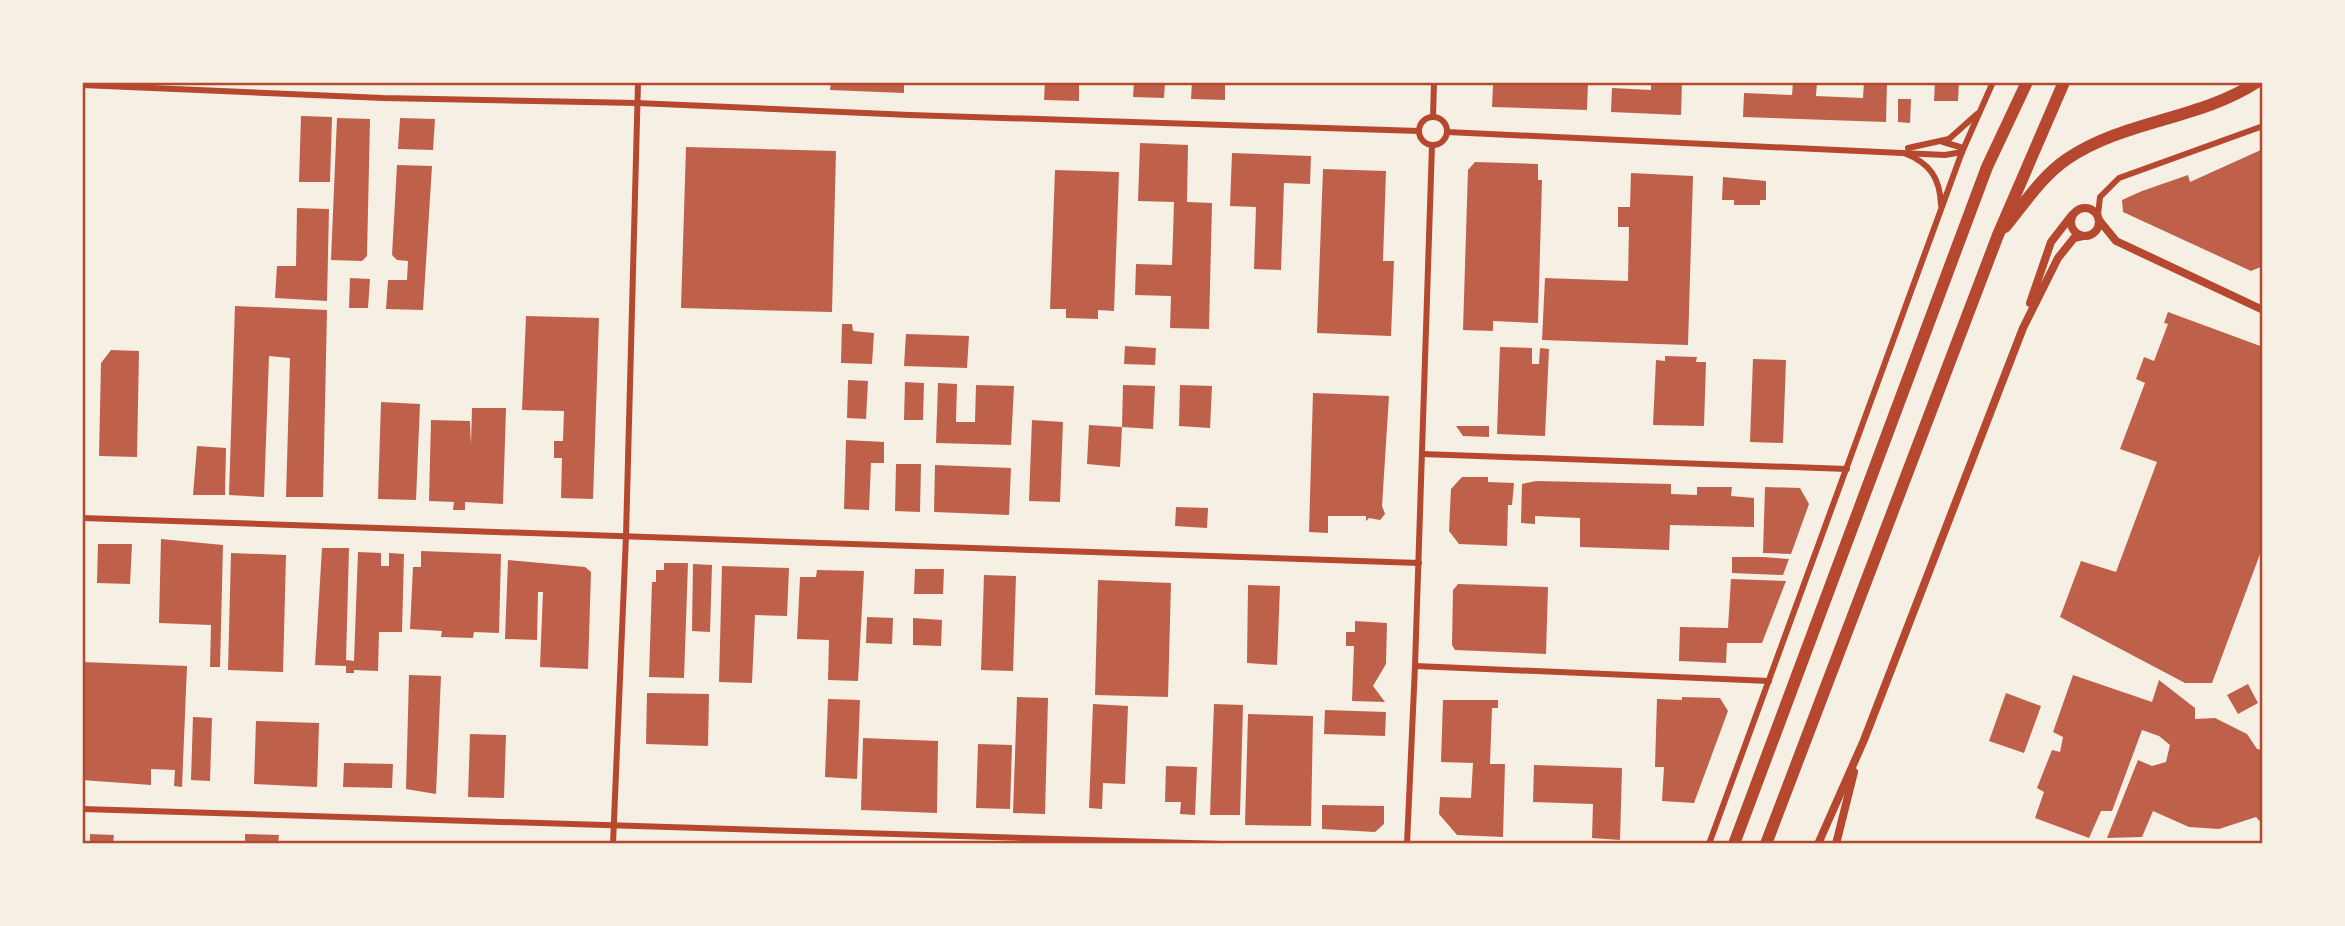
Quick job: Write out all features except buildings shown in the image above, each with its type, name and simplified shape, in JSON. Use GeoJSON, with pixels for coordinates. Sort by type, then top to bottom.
{"type":"FeatureCollection","features":[{"type":"Feature","properties":{"kind":"highway"},"geometry":{"type":"LineString","coordinates":[[1734,844],[1987,167],[2024,82]]}},
{"type":"Feature","properties":{"kind":"highway"},"geometry":{"type":"LineString","coordinates":[[1766,844],[1998,235],[2064,82]]}},
{"type":"Feature","properties":{"kind":"highway"},"geometry":{"type":"LineString","coordinates":[[1998,235],[2041,183],[2065,160],[2099,141],[2220,101],[2257,82]]}},
{"type":"Feature","properties":{"kind":"street"},"geometry":{"type":"LineString","coordinates":[[613,844],[626,536],[638,82]]}},
{"type":"Feature","properties":{"kind":"street"},"geometry":{"type":"LineString","coordinates":[[1433,117],[1434,82]]}},
{"type":"Feature","properties":{"kind":"street"},"geometry":{"type":"LineString","coordinates":[[1986,82],[1986,95]]}},
{"type":"Feature","properties":{"kind":"street"},"geometry":{"type":"LineString","coordinates":[[1709,844],[1962,152],[1993,82]]}},
{"type":"Feature","properties":{"kind":"street"},"geometry":{"type":"LineString","coordinates":[[82,85],[383,98],[637,103],[923,116],[1419,131]]}},
{"type":"Feature","properties":{"kind":"street"},"geometry":{"type":"LineString","coordinates":[[1896,150],[1941,142],[1958,133],[1981,110]]}},
{"type":"Feature","properties":{"kind":"street"},"geometry":{"type":"LineString","coordinates":[[1433,117],[1445,123],[1447,132],[1441,143],[1432,145],[1422,141],[1419,131],[1423,121],[1433,117]]}},
{"type":"Feature","properties":{"kind":"street"},"geometry":{"type":"LineString","coordinates":[[2023,328],[2062,252],[2074,238],[2095,232],[2100,197],[2119,178],[2263,126]]}},
{"type":"Feature","properties":{"kind":"street"},"geometry":{"type":"LineString","coordinates":[[1447,132],[1896,150],[1945,155],[1962,152]]}},
{"type":"Feature","properties":{"kind":"street"},"geometry":{"type":"LineString","coordinates":[[1941,142],[1959,147],[1962,152]]}},
{"type":"Feature","properties":{"kind":"street"},"geometry":{"type":"LineString","coordinates":[[1406,844],[1419,563],[1432,145]]}},
{"type":"Feature","properties":{"kind":"street"},"geometry":{"type":"LineString","coordinates":[[1896,150],[1919,159],[1934,173],[1939,184],[1941,211]]}},
{"type":"Feature","properties":{"kind":"street"},"geometry":{"type":"LineString","coordinates":[[1818,844],[1860,751],[2023,328],[2051,242],[2072,215],[2085,207],[2098,217],[2116,241]]}},
{"type":"Feature","properties":{"kind":"street"},"geometry":{"type":"LineString","coordinates":[[2072,215],[2072,227],[2085,236],[2116,241],[2263,310]]}},
{"type":"Feature","properties":{"kind":"street"},"geometry":{"type":"LineString","coordinates":[[1422,454],[1847,469]]}},
{"type":"Feature","properties":{"kind":"street"},"geometry":{"type":"LineString","coordinates":[[82,518],[1419,563]]}},
{"type":"Feature","properties":{"kind":"street"},"geometry":{"type":"LineString","coordinates":[[1415,666],[1769,681]]}},
{"type":"Feature","properties":{"kind":"street"},"geometry":{"type":"LineString","coordinates":[[1836,844],[1860,751]]}},
{"type":"Feature","properties":{"kind":"street"},"geometry":{"type":"LineString","coordinates":[[82,808],[1222,844]]}}]}
